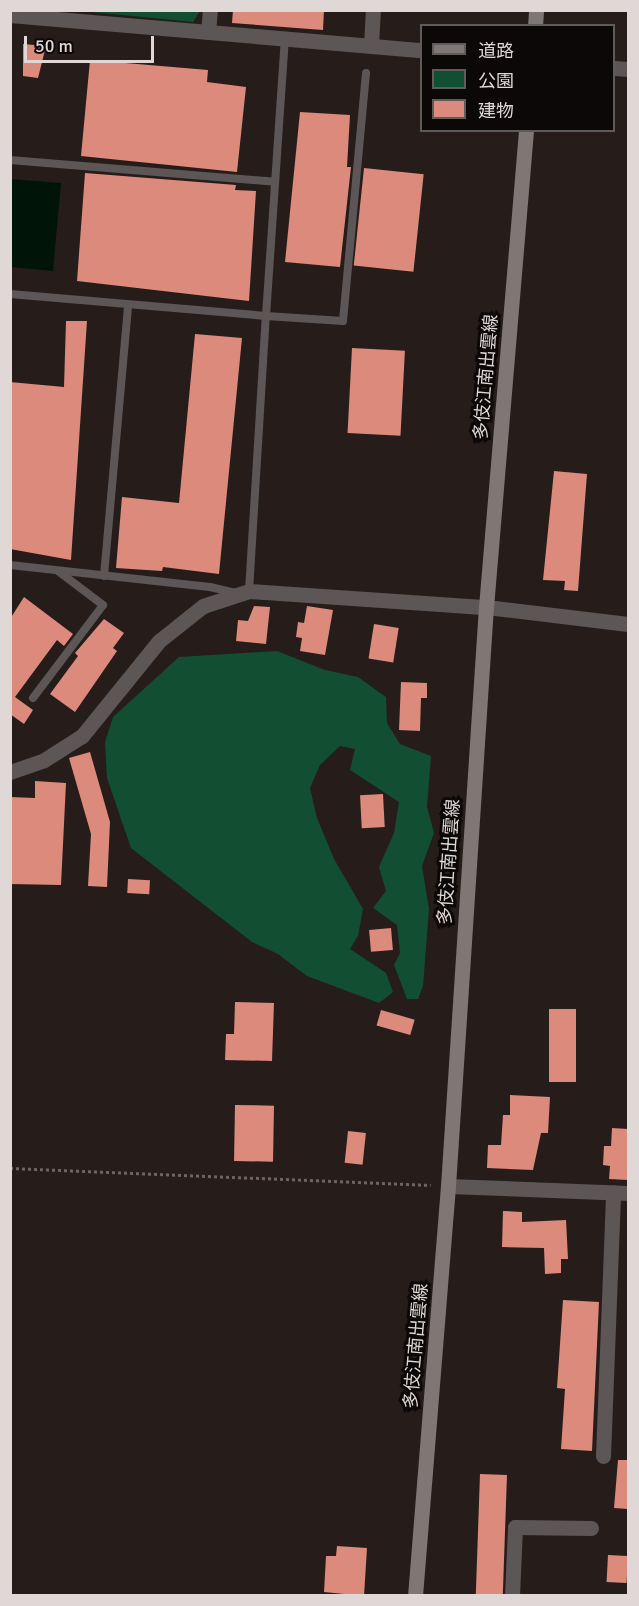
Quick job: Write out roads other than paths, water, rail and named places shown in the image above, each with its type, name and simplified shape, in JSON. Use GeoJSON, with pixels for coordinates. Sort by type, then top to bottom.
{"type":"FeatureCollection","features":[{"type":"Feature","properties":{"kind":"main road","name":"多伎江南出雲線"},"geometry":{"type":"LineString","coordinates":[[415,1596],[448,1185],[486,607],[526,132]]}},
{"type":"Feature","properties":{"kind":"street"},"geometry":{"type":"LineString","coordinates":[[208,32],[210,10]]}},
{"type":"Feature","properties":{"kind":"street"},"geometry":{"type":"LineString","coordinates":[[371,46],[374,10]]}},
{"type":"Feature","properties":{"kind":"street"},"geometry":{"type":"LineString","coordinates":[[10,15],[73,16],[208,32],[420,50]]}},
{"type":"Feature","properties":{"kind":"street"},"geometry":{"type":"LineString","coordinates":[[10,772],[44,760],[82,736],[159,641],[202,606],[244,592],[486,607],[628,624]]}},
{"type":"Feature","properties":{"kind":"street"},"geometry":{"type":"LineString","coordinates":[[448,1185],[621,1192],[603,1456]]}},
{"type":"Feature","properties":{"kind":"street"},"geometry":{"type":"LineString","coordinates":[[512,1596],[514,1527],[591,1528]]}},
{"type":"Feature","properties":{"kind":"lane"},"geometry":{"type":"LineString","coordinates":[[10,565],[244,592],[285,39]]}},
{"type":"Feature","properties":{"kind":"lane"},"geometry":{"type":"LineString","coordinates":[[10,294],[343,321],[366,73]]}},
{"type":"Feature","properties":{"kind":"lane"},"geometry":{"type":"LineString","coordinates":[[10,160],[275,182]]}},
{"type":"Feature","properties":{"kind":"lane"},"geometry":{"type":"LineString","coordinates":[[104,576],[128,305]]}},
{"type":"Feature","properties":{"kind":"lane"},"geometry":{"type":"LineString","coordinates":[[33,698],[103,605],[58,570]]}}]}
